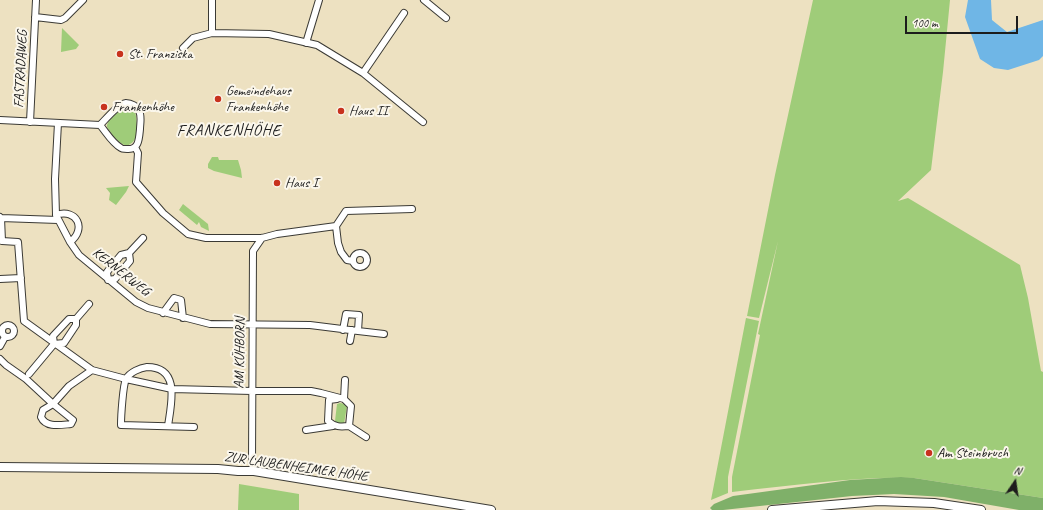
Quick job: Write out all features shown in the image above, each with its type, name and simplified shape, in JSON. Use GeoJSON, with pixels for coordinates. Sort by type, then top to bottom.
{"type":"FeatureCollection","features":[{"type":"Feature","properties":{"kind":"street","name":"FASTRADAWEG"},"geometry":{"type":"LineString","coordinates":[[30,122],[36,0]]}},
{"type":"Feature","properties":{"kind":"street","name":"FASTRADAWEG"},"geometry":{"type":"LineString","coordinates":[[35,17],[61,20],[66,18],[83,0]]}},
{"type":"Feature","properties":{"kind":"street"},"geometry":{"type":"LineString","coordinates":[[212,0],[212,33]]}},
{"type":"Feature","properties":{"kind":"street"},"geometry":{"type":"LineString","coordinates":[[306,43],[319,0]]}},
{"type":"Feature","properties":{"kind":"street"},"geometry":{"type":"LineString","coordinates":[[424,0],[446,18]]}},
{"type":"Feature","properties":{"kind":"street"},"geometry":{"type":"LineString","coordinates":[[363,72],[404,13]]}},
{"type":"Feature","properties":{"kind":"street"},"geometry":{"type":"LineString","coordinates":[[183,48],[193,38],[212,33],[269,34],[317,45],[363,72],[423,122]]}},
{"type":"Feature","properties":{"kind":"street"},"geometry":{"type":"LineString","coordinates":[[0,120],[100,124],[122,104],[128,103],[137,108],[140,115],[139,139],[135,147],[130,150],[122,149],[115,143],[100,124]]}},
{"type":"Feature","properties":{"kind":"street","name":"KERNERWEG"},"geometry":{"type":"LineString","coordinates":[[58,123],[55,179],[57,218],[79,255],[136,302],[163,313],[210,324],[310,325],[384,334]]}},
{"type":"Feature","properties":{"kind":"street"},"geometry":{"type":"LineString","coordinates":[[135,147],[138,153],[136,182],[163,213],[188,234],[206,238],[262,238],[289,232],[336,226]]}},
{"type":"Feature","properties":{"kind":"street"},"geometry":{"type":"LineString","coordinates":[[353,261],[347,260],[342,252],[336,226],[346,211],[412,209]]}},
{"type":"Feature","properties":{"kind":"street"},"geometry":{"type":"LineString","coordinates":[[70,242],[76,237],[79,231],[75,217],[69,214],[62,213],[57,218],[1,217],[2,241],[18,242],[24,321],[92,370],[172,389],[310,391],[321,393],[342,398],[351,406],[349,426]]}},
{"type":"Feature","properties":{"kind":"street"},"geometry":{"type":"LineString","coordinates":[[129,253],[130,261],[115,279],[108,280],[107,272],[121,255],[129,253],[143,238]]}},
{"type":"Feature","properties":{"kind":"street","name":"AM KÜHBORN"},"geometry":{"type":"LineString","coordinates":[[254,471],[252,462],[253,251],[262,238]]}},
{"type":"Feature","properties":{"kind":"street"},"geometry":{"type":"LineString","coordinates":[[0,278],[21,278]]}},
{"type":"Feature","properties":{"kind":"street"},"geometry":{"type":"LineString","coordinates":[[163,313],[174,298],[181,300],[183,318]]}},
{"type":"Feature","properties":{"kind":"street"},"geometry":{"type":"LineString","coordinates":[[29,374],[54,344],[64,343],[76,325],[76,319],[89,304]]}},
{"type":"Feature","properties":{"kind":"street"},"geometry":{"type":"LineString","coordinates":[[342,330],[346,314],[359,315],[355,331],[350,341]]}},
{"type":"Feature","properties":{"kind":"street"},"geometry":{"type":"LineString","coordinates":[[54,344],[53,336],[69,319],[76,319]]}},
{"type":"Feature","properties":{"kind":"street"},"geometry":{"type":"LineString","coordinates":[[0,346],[5,337],[2,332],[4,326],[9,325],[12,327],[24,321]]}},
{"type":"Feature","properties":{"kind":"street"},"geometry":{"type":"LineString","coordinates":[[0,359],[3,368],[26,379],[53,404],[73,420],[71,424],[49,425],[43,421],[41,417],[43,410],[53,404],[69,386],[92,370]]}},
{"type":"Feature","properties":{"kind":"street"},"geometry":{"type":"LineString","coordinates":[[168,426],[172,389],[170,378],[156,367],[134,371],[126,379],[121,410],[121,425],[194,427]]}},
{"type":"Feature","properties":{"kind":"street"},"geometry":{"type":"LineString","coordinates":[[342,398],[345,380]]}},
{"type":"Feature","properties":{"kind":"street"},"geometry":{"type":"LineString","coordinates":[[333,426],[328,421],[329,400],[342,398]]}},
{"type":"Feature","properties":{"kind":"street"},"geometry":{"type":"LineString","coordinates":[[306,430],[333,426],[349,426],[366,437]]}},
{"type":"Feature","properties":{"kind":"street","name":"ZUR LAUBENHEIMER HÖHE"},"geometry":{"type":"LineString","coordinates":[[0,467],[218,469],[254,471],[491,510]]}},
{"type":"Feature","properties":{"kind":"street"},"geometry":{"type":"LineString","coordinates":[[772,510],[878,501],[934,503],[980,510]]}},
{"type":"Feature","properties":{"kind":"green space"},"geometry":{"type":"Polygon","coordinates":[[[813,0],[950,0],[931,170],[898,201],[908,198],[1020,265],[1028,298],[1041,371],[1043,372],[1043,498],[914,478],[846,480],[732,492],[732,477],[760,335],[758,334],[778,241],[759,318],[747,316],[775,175],[813,0]]]}},
{"type":"Feature","properties":{"kind":"green space"},"geometry":{"type":"Polygon","coordinates":[[[62,28],[79,45],[76,49],[61,52],[62,28]]]}},
{"type":"Feature","properties":{"kind":"green space"},"geometry":{"type":"Polygon","coordinates":[[[126,107],[134,109],[137,124],[135,139],[127,146],[116,139],[107,127],[107,124],[111,118],[126,107]]]}},
{"type":"Feature","properties":{"kind":"green space"},"geometry":{"type":"Polygon","coordinates":[[[212,157],[218,157],[219,160],[238,160],[242,178],[208,168],[208,164],[212,157]]]}},
{"type":"Feature","properties":{"kind":"green space"},"geometry":{"type":"Polygon","coordinates":[[[129,186],[116,205],[109,200],[110,193],[106,188],[129,186]]]}},
{"type":"Feature","properties":{"kind":"green space"},"geometry":{"type":"Polygon","coordinates":[[[183,204],[208,224],[209,231],[201,227],[199,222],[197,225],[179,210],[183,204]]]}},
{"type":"Feature","properties":{"kind":"green space"},"geometry":{"type":"Polygon","coordinates":[[[746,318],[759,321],[728,477],[728,493],[711,500],[746,318]]]}},
{"type":"Feature","properties":{"kind":"green space"},"geometry":{"type":"Polygon","coordinates":[[[340,403],[347,406],[344,424],[336,423],[335,421],[337,404],[340,403]]]}},
{"type":"Feature","properties":{"kind":"green space"},"geometry":{"type":"Polygon","coordinates":[[[901,477],[1043,498],[1043,510],[1019,510],[944,497],[894,494],[852,496],[723,510],[712,510],[710,508],[714,504],[733,496],[850,480],[901,477]]]}},
{"type":"Feature","properties":{"kind":"green space"},"geometry":{"type":"Polygon","coordinates":[[[239,484],[299,494],[299,510],[238,510],[239,484]]]}},
{"type":"Feature","properties":{"kind":"water"},"geometry":{"type":"Polygon","coordinates":[[[968,0],[991,0],[992,20],[1007,32],[1043,20],[1043,56],[1039,60],[1008,70],[994,68],[980,59],[965,17],[968,0]]]}},
{"type":"Feature","properties":{"kind":"place","name":"St. Franziska"},"geometry":{"type":"Point","coordinates":[120,54]}},
{"type":"Feature","properties":{"kind":"place","name":"Gemeindehaus Frankenhöhe"},"geometry":{"type":"Point","coordinates":[218,99]}},
{"type":"Feature","properties":{"kind":"place","name":"Frankenhöhe"},"geometry":{"type":"Point","coordinates":[104,107]}},
{"type":"Feature","properties":{"kind":"place","name":"Haus II"},"geometry":{"type":"Point","coordinates":[341,111]}},
{"type":"Feature","properties":{"kind":"place","name":"Haus I"},"geometry":{"type":"Point","coordinates":[277,183]}},
{"type":"Feature","properties":{"kind":"place","name":"Am Steinbruch"},"geometry":{"type":"Point","coordinates":[929,453]}},
{"type":"Feature","properties":{"kind":"district","name":"FRANKENHÖHE"},"geometry":{"type":"Point","coordinates":[229,131]}}]}
